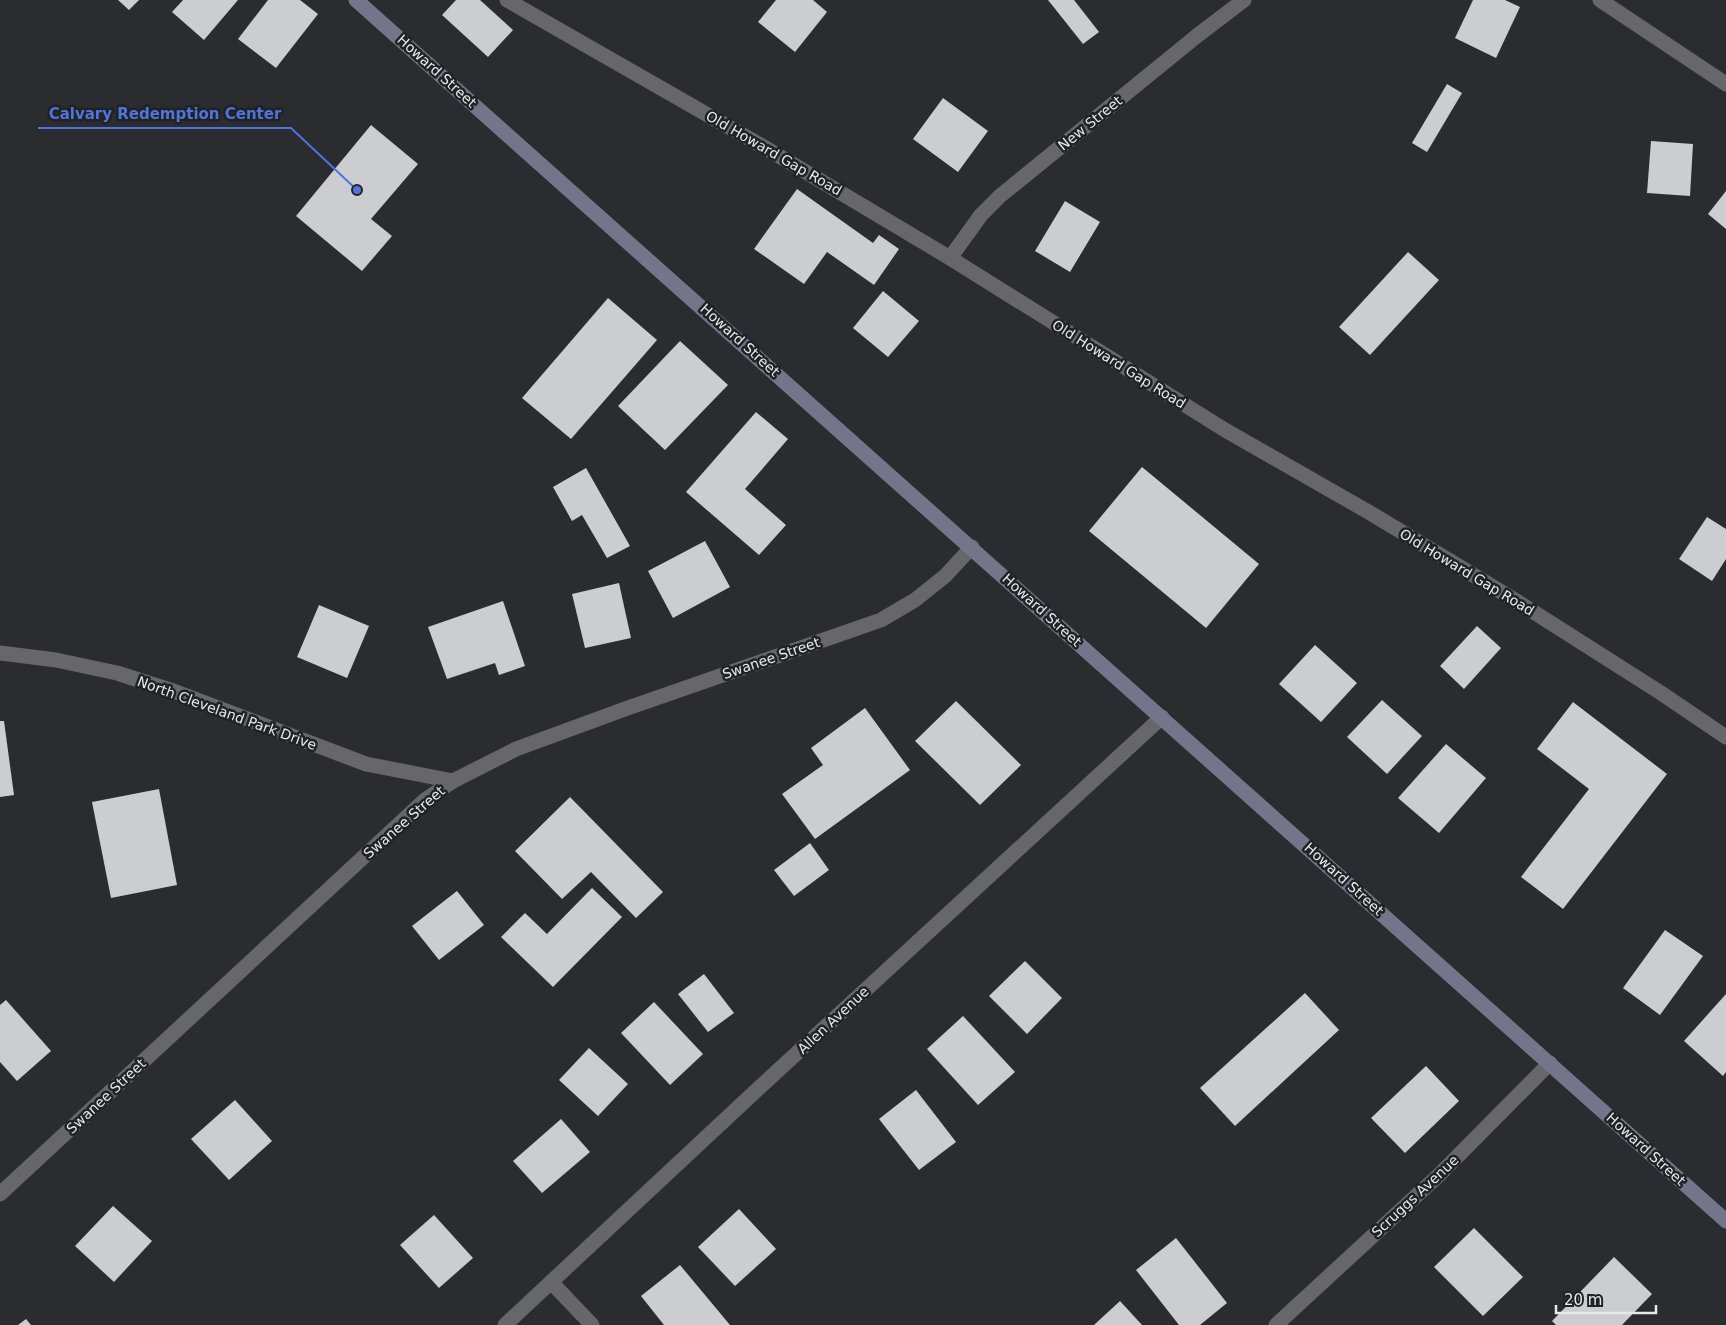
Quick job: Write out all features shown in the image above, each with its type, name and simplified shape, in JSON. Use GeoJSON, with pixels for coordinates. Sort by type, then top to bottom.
{"type":"FeatureCollection","features":[{"type":"Feature","properties":{"kind":"street","name":"Howard Street"},"geometry":{"type":"LineString","coordinates":[[356,0],[1726,1221]]}},
{"type":"Feature","properties":{"kind":"street","name":"Old Howard Gap Road"},"geometry":{"type":"LineString","coordinates":[[508,0],[769,150],[950,258],[1225,430],[1372,514],[1518,602],[1661,693],[1726,737]]}},
{"type":"Feature","properties":{"kind":"street","name":"New Street"},"geometry":{"type":"LineString","coordinates":[[950,258],[981,215],[1000,196],[1198,35],[1244,0]]}},
{"type":"Feature","properties":{"kind":"street"},"geometry":{"type":"LineString","coordinates":[[1600,0],[1726,84]]}},
{"type":"Feature","properties":{"kind":"street","name":"Swanee Street"},"geometry":{"type":"LineString","coordinates":[[0,1194],[425,800],[453,781],[516,749],[880,620],[914,600],[945,576],[972,547]]}},
{"type":"Feature","properties":{"kind":"street","name":"North Cleveland Park Drive"},"geometry":{"type":"LineString","coordinates":[[0,653],[56,660],[117,673],[176,692],[366,764],[453,781]]}},
{"type":"Feature","properties":{"kind":"street","name":"Allen Avenue"},"geometry":{"type":"LineString","coordinates":[[504,1325],[760,1086],[1162,717]]}},
{"type":"Feature","properties":{"kind":"street","name":"Scruggs Avenue"},"geometry":{"type":"LineString","coordinates":[[1276,1325],[1440,1174],[1550,1063]]}},
{"type":"Feature","properties":{"kind":"street"},"geometry":{"type":"LineString","coordinates":[[551,1282],[592,1325]]}},
{"type":"Feature","properties":{"kind":"building"},"geometry":{"type":"Polygon","coordinates":[[[118,0],[139,0],[129,10],[118,0]]]}},
{"type":"Feature","properties":{"kind":"building"},"geometry":{"type":"Polygon","coordinates":[[[183,0],[238,0],[204,40],[172,12],[183,0]]]}},
{"type":"Feature","properties":{"kind":"building"},"geometry":{"type":"Polygon","coordinates":[[[268,0],[300,0],[318,14],[276,68],[238,39],[268,0]]]}},
{"type":"Feature","properties":{"kind":"building"},"geometry":{"type":"Polygon","coordinates":[[[456,0],[480,0],[513,30],[488,57],[442,15],[456,0]]]}},
{"type":"Feature","properties":{"kind":"building"},"geometry":{"type":"Polygon","coordinates":[[[776,0],[813,0],[827,12],[795,52],[758,22],[776,0]]]}},
{"type":"Feature","properties":{"kind":"building"},"geometry":{"type":"Polygon","coordinates":[[[1048,0],[1074,0],[1099,32],[1083,44],[1048,0]]]}},
{"type":"Feature","properties":{"kind":"building"},"geometry":{"type":"Polygon","coordinates":[[[1473,0],[1505,0],[1520,7],[1496,58],[1455,38],[1473,0]]]}},
{"type":"Feature","properties":{"kind":"building"},"geometry":{"type":"Polygon","coordinates":[[[1447,84],[1462,93],[1427,152],[1412,143],[1447,84]]]}},
{"type":"Feature","properties":{"kind":"building"},"geometry":{"type":"Polygon","coordinates":[[[943,98],[988,131],[958,172],[913,139],[943,98]]]}},
{"type":"Feature","properties":{"kind":"building"},"geometry":{"type":"Polygon","coordinates":[[[371,125],[418,164],[371,219],[392,236],[362,271],[296,216],[371,125]]]}},
{"type":"Feature","properties":{"kind":"building"},"geometry":{"type":"Polygon","coordinates":[[[1651,141],[1693,144],[1690,196],[1647,193],[1651,141]]]}},
{"type":"Feature","properties":{"kind":"building"},"geometry":{"type":"Polygon","coordinates":[[[797,189],[873,243],[879,235],[899,249],[874,285],[827,252],[804,284],[754,249],[797,189]]]}},
{"type":"Feature","properties":{"kind":"building"},"geometry":{"type":"Polygon","coordinates":[[[1726,191],[1726,229],[1708,214],[1726,191]]]}},
{"type":"Feature","properties":{"kind":"building"},"geometry":{"type":"Polygon","coordinates":[[[1065,201],[1100,222],[1070,272],[1035,251],[1065,201]]]}},
{"type":"Feature","properties":{"kind":"building"},"geometry":{"type":"Polygon","coordinates":[[[1408,252],[1439,280],[1370,355],[1339,327],[1408,252]]]}},
{"type":"Feature","properties":{"kind":"building"},"geometry":{"type":"Polygon","coordinates":[[[883,291],[919,321],[888,357],[853,328],[883,291]]]}},
{"type":"Feature","properties":{"kind":"building"},"geometry":{"type":"Polygon","coordinates":[[[608,298],[657,340],[571,439],[522,398],[608,298]]]}},
{"type":"Feature","properties":{"kind":"building"},"geometry":{"type":"Polygon","coordinates":[[[680,341],[728,385],[665,450],[618,406],[680,341]]]}},
{"type":"Feature","properties":{"kind":"building"},"geometry":{"type":"Polygon","coordinates":[[[756,412],[788,439],[745,489],[786,525],[759,555],[686,492],[756,412]]]}},
{"type":"Feature","properties":{"kind":"building"},"geometry":{"type":"Polygon","coordinates":[[[1142,467],[1259,564],[1206,628],[1089,531],[1142,467]]]}},
{"type":"Feature","properties":{"kind":"building"},"geometry":{"type":"Polygon","coordinates":[[[586,468],[630,546],[607,558],[582,515],[572,521],[553,487],[586,468]]]}},
{"type":"Feature","properties":{"kind":"building"},"geometry":{"type":"Polygon","coordinates":[[[1707,517],[1726,529],[1726,559],[1712,581],[1679,559],[1707,517]]]}},
{"type":"Feature","properties":{"kind":"building"},"geometry":{"type":"Polygon","coordinates":[[[705,541],[730,587],[673,618],[648,571],[705,541]]]}},
{"type":"Feature","properties":{"kind":"building"},"geometry":{"type":"Polygon","coordinates":[[[619,583],[631,638],[585,648],[572,594],[619,583]]]}},
{"type":"Feature","properties":{"kind":"building"},"geometry":{"type":"Polygon","coordinates":[[[503,601],[525,666],[499,675],[495,663],[447,679],[428,627],[503,601]]]}},
{"type":"Feature","properties":{"kind":"building"},"geometry":{"type":"Polygon","coordinates":[[[319,605],[369,626],[347,678],[297,657],[319,605]]]}},
{"type":"Feature","properties":{"kind":"building"},"geometry":{"type":"Polygon","coordinates":[[[1477,626],[1501,648],[1464,689],[1440,666],[1477,626]]]}},
{"type":"Feature","properties":{"kind":"building"},"geometry":{"type":"Polygon","coordinates":[[[1315,645],[1357,683],[1321,722],[1279,684],[1315,645]]]}},
{"type":"Feature","properties":{"kind":"building"},"geometry":{"type":"Polygon","coordinates":[[[1382,700],[1422,736],[1387,774],[1347,737],[1382,700]]]}},
{"type":"Feature","properties":{"kind":"building"},"geometry":{"type":"Polygon","coordinates":[[[956,701],[1021,765],[980,805],[915,741],[956,701]]]}},
{"type":"Feature","properties":{"kind":"building"},"geometry":{"type":"Polygon","coordinates":[[[1573,702],[1667,774],[1563,909],[1521,877],[1589,789],[1537,749],[1573,702]]]}},
{"type":"Feature","properties":{"kind":"building"},"geometry":{"type":"Polygon","coordinates":[[[865,708],[910,770],[815,839],[782,794],[823,765],[811,748],[865,708]]]}},
{"type":"Feature","properties":{"kind":"building"},"geometry":{"type":"Polygon","coordinates":[[[0,721],[4,721],[14,795],[0,797],[0,721]]]}},
{"type":"Feature","properties":{"kind":"building"},"geometry":{"type":"Polygon","coordinates":[[[1446,744],[1486,778],[1439,833],[1398,798],[1446,744]]]}},
{"type":"Feature","properties":{"kind":"building"},"geometry":{"type":"Polygon","coordinates":[[[159,789],[177,885],[111,898],[92,802],[159,789]]]}},
{"type":"Feature","properties":{"kind":"building"},"geometry":{"type":"Polygon","coordinates":[[[570,797],[663,892],[636,918],[591,872],[562,899],[515,851],[570,797]]]}},
{"type":"Feature","properties":{"kind":"building"},"geometry":{"type":"Polygon","coordinates":[[[810,843],[829,870],[794,896],[774,870],[810,843]]]}},
{"type":"Feature","properties":{"kind":"building"},"geometry":{"type":"Polygon","coordinates":[[[592,888],[622,917],[553,987],[501,937],[525,913],[547,934],[592,888]]]}},
{"type":"Feature","properties":{"kind":"building"},"geometry":{"type":"Polygon","coordinates":[[[457,891],[484,925],[439,960],[412,926],[457,891]]]}},
{"type":"Feature","properties":{"kind":"building"},"geometry":{"type":"Polygon","coordinates":[[[1665,930],[1703,956],[1660,1015],[1623,988],[1665,930]]]}},
{"type":"Feature","properties":{"kind":"building"},"geometry":{"type":"Polygon","coordinates":[[[1025,961],[1062,998],[1027,1034],[989,996],[1025,961]]]}},
{"type":"Feature","properties":{"kind":"building"},"geometry":{"type":"Polygon","coordinates":[[[704,974],[734,1013],[708,1032],[678,994],[704,974]]]}},
{"type":"Feature","properties":{"kind":"building"},"geometry":{"type":"Polygon","coordinates":[[[1305,993],[1339,1030],[1235,1126],[1200,1088],[1305,993]]]}},
{"type":"Feature","properties":{"kind":"building"},"geometry":{"type":"Polygon","coordinates":[[[1726,994],[1726,1072],[1723,1076],[1684,1041],[1726,994]]]}},
{"type":"Feature","properties":{"kind":"building"},"geometry":{"type":"Polygon","coordinates":[[[6,1000],[51,1051],[17,1081],[0,1062],[0,1005],[6,1000]]]}},
{"type":"Feature","properties":{"kind":"building"},"geometry":{"type":"Polygon","coordinates":[[[654,1002],[703,1054],[670,1085],[621,1033],[654,1002]]]}},
{"type":"Feature","properties":{"kind":"building"},"geometry":{"type":"Polygon","coordinates":[[[963,1016],[1015,1072],[978,1105],[927,1049],[963,1016]]]}},
{"type":"Feature","properties":{"kind":"building"},"geometry":{"type":"Polygon","coordinates":[[[589,1048],[628,1084],[598,1116],[559,1080],[589,1048]]]}},
{"type":"Feature","properties":{"kind":"building"},"geometry":{"type":"Polygon","coordinates":[[[1426,1066],[1459,1101],[1405,1153],[1371,1118],[1426,1066]]]}},
{"type":"Feature","properties":{"kind":"building"},"geometry":{"type":"Polygon","coordinates":[[[916,1090],[956,1142],[919,1170],[879,1119],[916,1090]]]}},
{"type":"Feature","properties":{"kind":"building"},"geometry":{"type":"Polygon","coordinates":[[[235,1100],[272,1141],[229,1180],[191,1139],[235,1100]]]}},
{"type":"Feature","properties":{"kind":"building"},"geometry":{"type":"Polygon","coordinates":[[[561,1119],[590,1152],[542,1193],[513,1161],[561,1119]]]}},
{"type":"Feature","properties":{"kind":"building"},"geometry":{"type":"Polygon","coordinates":[[[113,1206],[152,1241],[114,1282],[75,1246],[113,1206]]]}},
{"type":"Feature","properties":{"kind":"building"},"geometry":{"type":"Polygon","coordinates":[[[739,1209],[776,1249],[735,1286],[698,1247],[739,1209]]]}},
{"type":"Feature","properties":{"kind":"building"},"geometry":{"type":"Polygon","coordinates":[[[434,1215],[473,1258],[439,1288],[400,1245],[434,1215]]]}},
{"type":"Feature","properties":{"kind":"building"},"geometry":{"type":"Polygon","coordinates":[[[1474,1228],[1523,1277],[1483,1316],[1434,1267],[1474,1228]]]}},
{"type":"Feature","properties":{"kind":"building"},"geometry":{"type":"Polygon","coordinates":[[[1176,1238],[1227,1303],[1200,1325],[1179,1325],[1136,1270],[1176,1238]]]}},
{"type":"Feature","properties":{"kind":"building"},"geometry":{"type":"Polygon","coordinates":[[[1614,1257],[1652,1294],[1622,1325],[1556,1325],[1552,1321],[1614,1257]]]}},
{"type":"Feature","properties":{"kind":"building"},"geometry":{"type":"Polygon","coordinates":[[[680,1265],[730,1325],[664,1325],[641,1296],[680,1265]]]}},
{"type":"Feature","properties":{"kind":"building"},"geometry":{"type":"Polygon","coordinates":[[[1120,1301],[1142,1325],[1094,1325],[1120,1301]]]}},
{"type":"Feature","properties":{"kind":"building"},"geometry":{"type":"Polygon","coordinates":[[[26,1319],[31,1325],[18,1325],[26,1319]]]}},
{"type":"Feature","properties":{"kind":"place","name":"Calvary Redemption Center"},"geometry":{"type":"Point","coordinates":[357,190]}}]}
